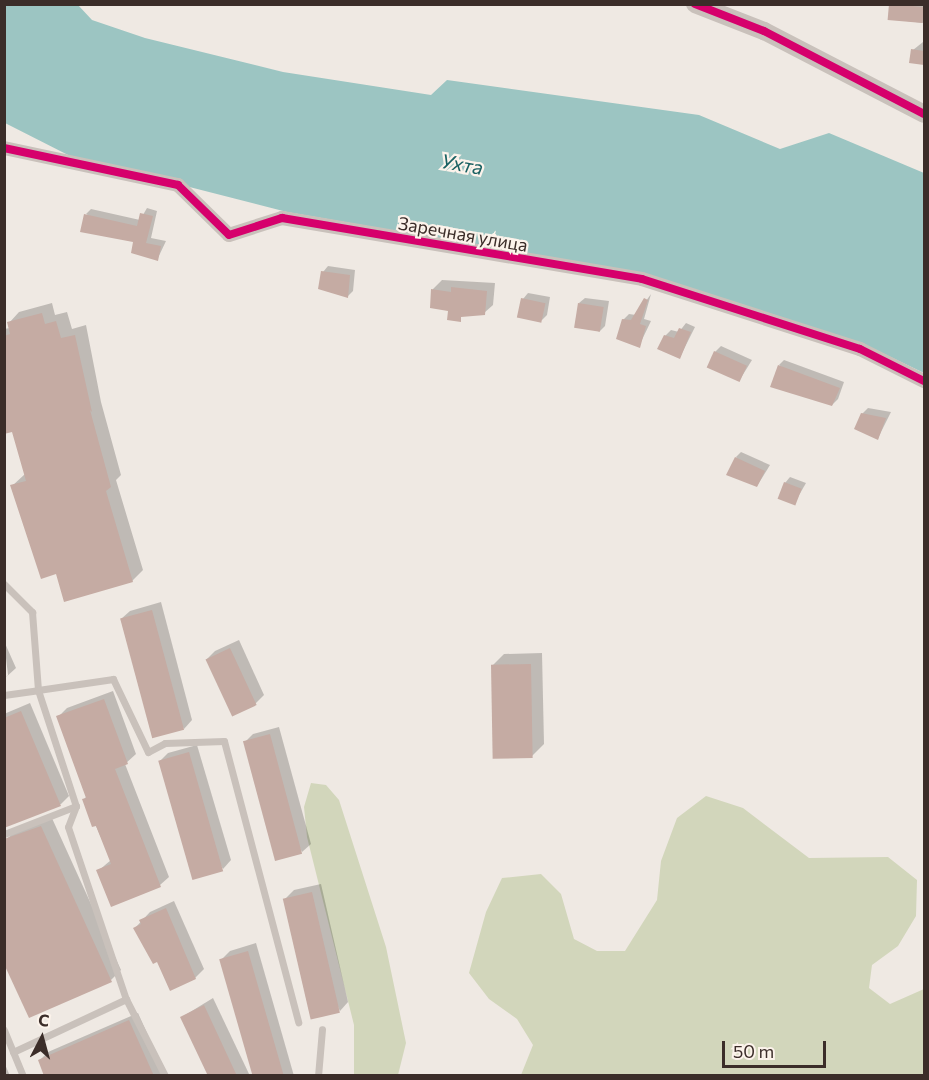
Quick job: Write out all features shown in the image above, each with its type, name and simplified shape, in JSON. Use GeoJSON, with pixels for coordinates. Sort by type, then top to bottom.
{"type":"FeatureCollection","features":[{"type":"Feature","properties":{"kind":"street"},"geometry":{"type":"LineString","coordinates":[[695,4],[764,31],[924,114]]}},
{"type":"Feature","properties":{"kind":"street","name":"Заречная улица"},"geometry":{"type":"LineString","coordinates":[[4,148],[178,185],[229,235],[282,218],[642,279],[860,349],[924,381]]}},
{"type":"Feature","properties":{"kind":"lane"},"geometry":{"type":"LineString","coordinates":[[4,584],[32,612],[38,690],[76,806],[68,826],[126,999],[165,1076]]}},
{"type":"Feature","properties":{"kind":"lane"},"geometry":{"type":"LineString","coordinates":[[4,695],[113,679],[148,752],[165,742],[224,741],[298,1022]]}},
{"type":"Feature","properties":{"kind":"lane"},"geometry":{"type":"LineString","coordinates":[[4,834],[76,806]]}},
{"type":"Feature","properties":{"kind":"lane"},"geometry":{"type":"LineString","coordinates":[[14,1052],[126,999]]}},
{"type":"Feature","properties":{"kind":"lane"},"geometry":{"type":"LineString","coordinates":[[318,1076],[322,1029]]}},
{"type":"Feature","properties":{"kind":"lane"},"geometry":{"type":"LineString","coordinates":[[4,1030],[23,1076]]}},
{"type":"Feature","properties":{"kind":"green space"},"geometry":{"type":"Polygon","coordinates":[[[311,783],[326,785],[339,800],[386,947],[406,1043],[398,1075],[354,1075],[354,1025],[307,837],[304,807],[311,783]]]}},
{"type":"Feature","properties":{"kind":"green space"},"geometry":{"type":"Polygon","coordinates":[[[706,796],[743,808],[809,858],[888,857],[917,880],[916,916],[898,946],[872,965],[869,988],[890,1004],[924,989],[924,1075],[521,1075],[533,1045],[517,1019],[489,999],[469,973],[486,912],[502,878],[541,874],[561,894],[574,939],[597,951],[625,951],[657,900],[661,861],[677,818],[706,796]]]}},
{"type":"Feature","properties":{"kind":"water","name":"Ухта"},"geometry":{"type":"Polygon","coordinates":[[[4,5],[78,5],[92,20],[145,38],[283,72],[431,95],[447,80],[699,115],[780,149],[829,133],[924,173],[924,373],[876,350],[644,274],[287,212],[72,157],[5,123],[4,5]]]}},
{"type":"Feature","properties":{"kind":"building"},"geometry":{"type":"Polygon","coordinates":[[[889,4],[924,7],[922,23],[888,20],[889,4]]]}},
{"type":"Feature","properties":{"kind":"building"},"geometry":{"type":"Polygon","coordinates":[[[911,49],[924,51],[924,65],[909,63],[911,49]]]}},
{"type":"Feature","properties":{"kind":"building"},"geometry":{"type":"Polygon","coordinates":[[[140,213],[153,216],[146,243],[161,246],[158,261],[131,253],[133,242],[80,232],[84,214],[137,226],[140,213]]]}},
{"type":"Feature","properties":{"kind":"building"},"geometry":{"type":"Polygon","coordinates":[[[321,271],[350,275],[348,298],[318,289],[321,271]]]}},
{"type":"Feature","properties":{"kind":"building"},"geometry":{"type":"Polygon","coordinates":[[[451,287],[487,291],[485,315],[461,317],[461,322],[447,320],[448,311],[430,308],[431,289],[451,292],[451,287]]]}},
{"type":"Feature","properties":{"kind":"building"},"geometry":{"type":"Polygon","coordinates":[[[521,298],[545,303],[541,323],[517,318],[521,298]]]}},
{"type":"Feature","properties":{"kind":"building"},"geometry":{"type":"Polygon","coordinates":[[[644,298],[648,300],[640,324],[646,326],[640,348],[616,339],[622,319],[631,320],[644,298]]]}},
{"type":"Feature","properties":{"kind":"building"},"geometry":{"type":"Polygon","coordinates":[[[578,303],[604,307],[600,332],[574,328],[578,303]]]}},
{"type":"Feature","properties":{"kind":"building"},"geometry":{"type":"Polygon","coordinates":[[[42,313],[45,324],[56,321],[61,338],[75,335],[92,412],[90,410],[111,487],[106,491],[133,582],[64,602],[56,574],[41,579],[10,485],[26,481],[12,432],[4,434],[4,336],[10,334],[7,322],[42,313]]]}},
{"type":"Feature","properties":{"kind":"building"},"geometry":{"type":"Polygon","coordinates":[[[679,328],[691,332],[680,359],[657,349],[664,335],[674,338],[679,328]]]}},
{"type":"Feature","properties":{"kind":"building"},"geometry":{"type":"Polygon","coordinates":[[[714,351],[747,366],[740,382],[707,367],[714,351]]]}},
{"type":"Feature","properties":{"kind":"building"},"geometry":{"type":"Polygon","coordinates":[[[778,365],[840,388],[832,406],[770,387],[778,365]]]}},
{"type":"Feature","properties":{"kind":"building"},"geometry":{"type":"Polygon","coordinates":[[[861,413],[886,418],[878,440],[854,429],[861,413]]]}},
{"type":"Feature","properties":{"kind":"building"},"geometry":{"type":"Polygon","coordinates":[[[735,457],[765,471],[757,487],[726,475],[735,457]]]}},
{"type":"Feature","properties":{"kind":"building"},"geometry":{"type":"Polygon","coordinates":[[[784,482],[802,489],[795,506],[778,499],[784,482]]]}},
{"type":"Feature","properties":{"kind":"building"},"geometry":{"type":"Polygon","coordinates":[[[152,610],[184,730],[152,738],[120,619],[152,610]]]}},
{"type":"Feature","properties":{"kind":"building"},"geometry":{"type":"Polygon","coordinates":[[[230,648],[257,705],[232,717],[206,659],[230,648]]]}},
{"type":"Feature","properties":{"kind":"building"},"geometry":{"type":"Polygon","coordinates":[[[531,664],[533,758],[493,759],[491,665],[531,664]]]}},
{"type":"Feature","properties":{"kind":"building"},"geometry":{"type":"Polygon","coordinates":[[[104,699],[128,764],[115,769],[161,887],[111,907],[96,870],[111,864],[96,826],[92,827],[82,799],[86,798],[56,716],[104,699]]]}},
{"type":"Feature","properties":{"kind":"building"},"geometry":{"type":"Polygon","coordinates":[[[21,711],[61,806],[4,828],[4,718],[21,711]]]}},
{"type":"Feature","properties":{"kind":"building"},"geometry":{"type":"Polygon","coordinates":[[[270,734],[302,854],[275,861],[243,741],[270,734]]]}},
{"type":"Feature","properties":{"kind":"building"},"geometry":{"type":"Polygon","coordinates":[[[189,752],[223,871],[192,880],[158,761],[189,752]]]}},
{"type":"Feature","properties":{"kind":"building"},"geometry":{"type":"Polygon","coordinates":[[[41,826],[112,982],[29,1018],[4,964],[4,839],[41,826]]]}},
{"type":"Feature","properties":{"kind":"building"},"geometry":{"type":"Polygon","coordinates":[[[312,892],[340,1013],[311,1020],[283,899],[312,892]]]}},
{"type":"Feature","properties":{"kind":"building"},"geometry":{"type":"Polygon","coordinates":[[[166,908],[196,979],[170,991],[157,962],[153,964],[133,928],[141,924],[139,920],[166,908]]]}},
{"type":"Feature","properties":{"kind":"building"},"geometry":{"type":"Polygon","coordinates":[[[248,951],[284,1076],[253,1076],[219,959],[248,951]]]}},
{"type":"Feature","properties":{"kind":"building"},"geometry":{"type":"Polygon","coordinates":[[[204,1005],[237,1076],[208,1076],[180,1017],[204,1005]]]}},
{"type":"Feature","properties":{"kind":"building"},"geometry":{"type":"Polygon","coordinates":[[[129,1020],[154,1076],[44,1076],[38,1060],[129,1020]]]}},
{"type":"Feature","properties":{"kind":"cycle path"},"geometry":{"type":"LineString","coordinates":[[695,4],[764,31],[924,114]]}},
{"type":"Feature","properties":{"kind":"cycle path"},"geometry":{"type":"LineString","coordinates":[[4,148],[178,185],[229,235],[282,218],[642,279],[860,349],[924,381]]}}]}
